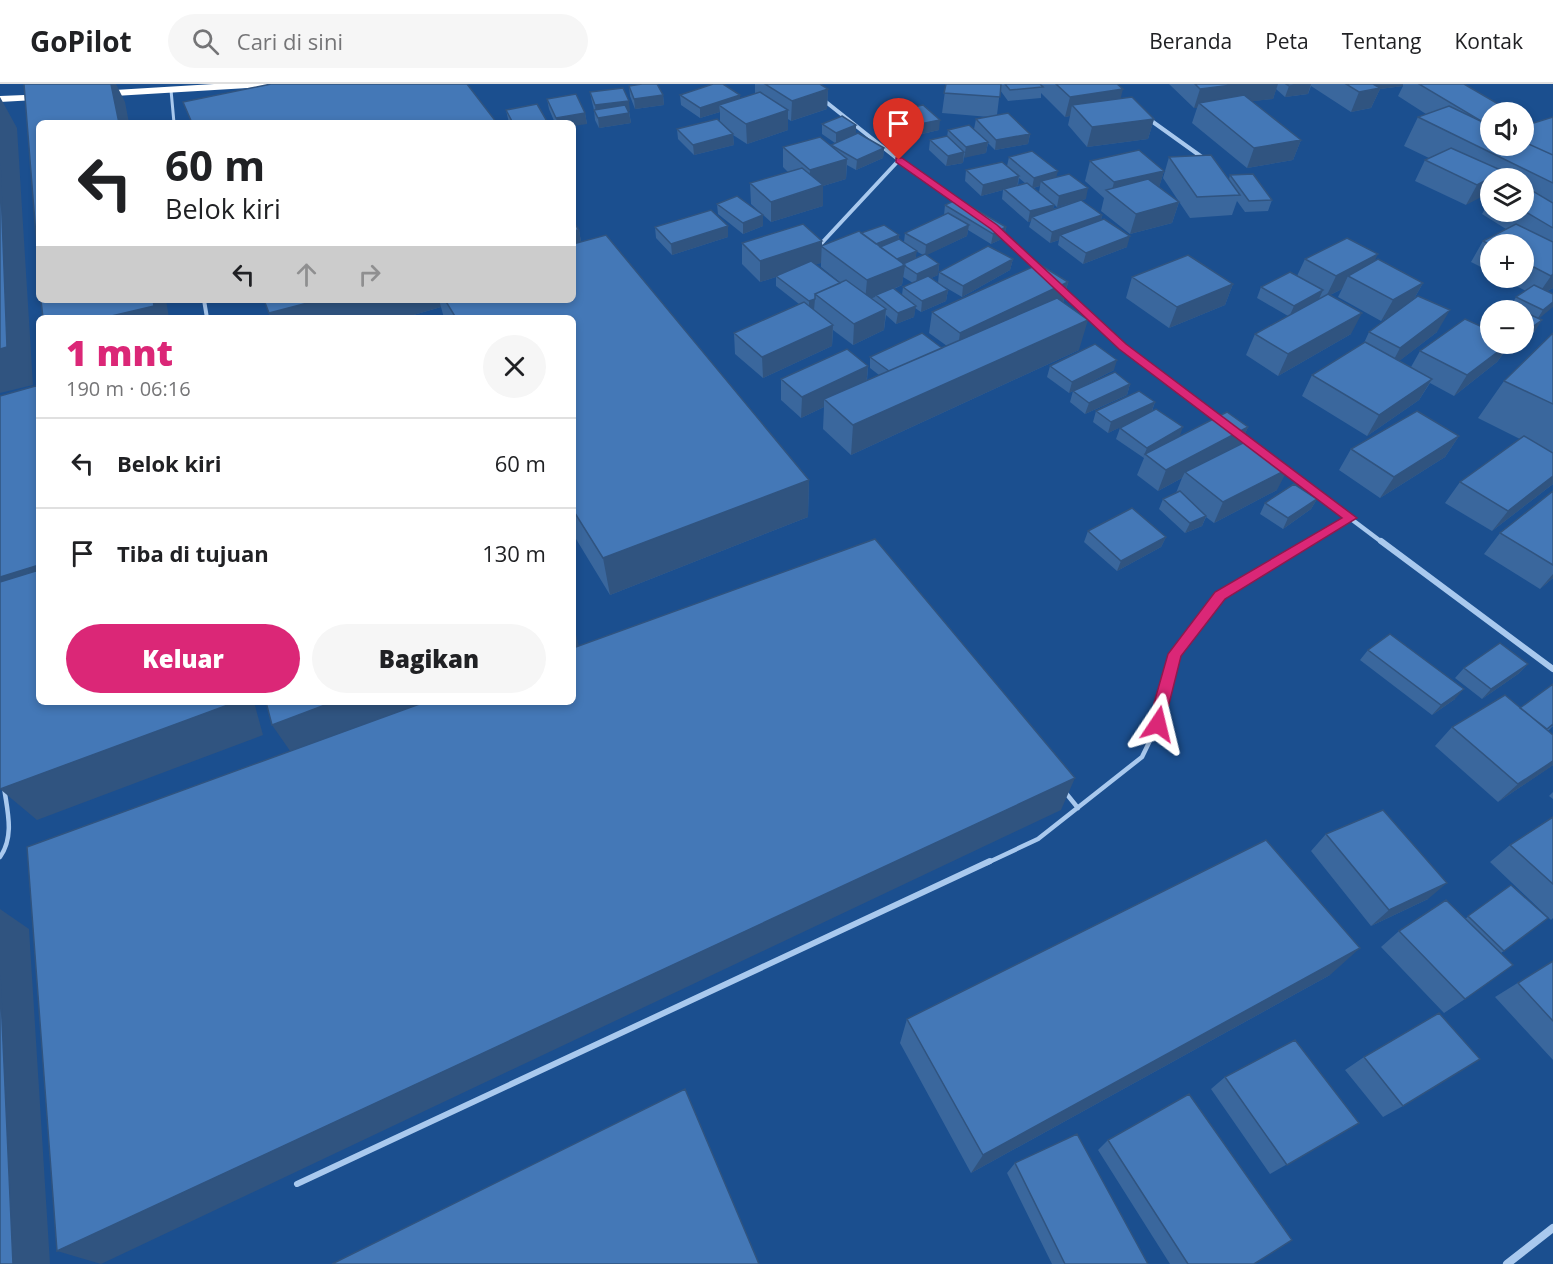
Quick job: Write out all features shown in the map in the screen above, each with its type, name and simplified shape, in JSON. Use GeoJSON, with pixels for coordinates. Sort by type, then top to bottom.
{"type":"FeatureCollection","features":[{"type":"Feature","properties":{"kind":"highway"},"geometry":{"type":"LineString","coordinates":[[91,94],[266,84]]}},
{"type":"Feature","properties":{"kind":"highway"},"geometry":{"type":"LineString","coordinates":[[0,99],[57,96]]}},
{"type":"Feature","properties":{"kind":"street"},"geometry":{"type":"LineString","coordinates":[[813,91],[899,160],[966,207]]}},
{"type":"Feature","properties":{"kind":"street"},"geometry":{"type":"LineString","coordinates":[[1143,115],[1207,160]]}},
{"type":"Feature","properties":{"kind":"street"},"geometry":{"type":"LineString","coordinates":[[818,248],[855,205],[899,160]]}},
{"type":"Feature","properties":{"kind":"street"},"geometry":{"type":"LineString","coordinates":[[994,227],[1048,277]]}},
{"type":"Feature","properties":{"kind":"street"},"geometry":{"type":"LineString","coordinates":[[1057,285],[1123,347],[1230,428]]}},
{"type":"Feature","properties":{"kind":"street"},"geometry":{"type":"LineString","coordinates":[[1276,463],[1553,669]]}},
{"type":"Feature","properties":{"kind":"street"},"geometry":{"type":"LineString","coordinates":[[1507,1264],[1553,1228]]}},
{"type":"Feature","properties":{"kind":"lane"},"geometry":{"type":"LineString","coordinates":[[171,90],[174,120]]}},
{"type":"Feature","properties":{"kind":"lane"},"geometry":{"type":"LineString","coordinates":[[297,1185],[1038,840],[1142,757],[1158,724],[1161,703],[1175,654],[1220,596],[1350,518]]}},
{"type":"Feature","properties":{"kind":"lane"},"geometry":{"type":"LineString","coordinates":[[0,857],[5,852],[9,830],[4,785]]}},
{"type":"Feature","properties":{"kind":"lane"},"geometry":{"type":"LineString","coordinates":[[1063,789],[1078,808]]}},
{"type":"Feature","properties":{"kind":"building"},"geometry":{"type":"Polygon","coordinates":[[[24,84],[111,84],[118,120],[36,120],[36,236],[24,84]]]}},
{"type":"Feature","properties":{"kind":"building"},"geometry":{"type":"Polygon","coordinates":[[[271,84],[467,84],[495,120],[191,120],[183,102],[271,84]]]}},
{"type":"Feature","properties":{"kind":"building"},"geometry":{"type":"Polygon","coordinates":[[[657,84],[663,95],[634,99],[629,86],[657,84]]]}},
{"type":"Feature","properties":{"kind":"building"},"geometry":{"type":"Polygon","coordinates":[[[713,84],[723,84],[740,95],[700,108],[680,95],[713,84]]]}},
{"type":"Feature","properties":{"kind":"building"},"geometry":{"type":"Polygon","coordinates":[[[765,84],[820,84],[828,89],[792,101],[765,84]]]}},
{"type":"Feature","properties":{"kind":"building"},"geometry":{"type":"Polygon","coordinates":[[[946,84],[1001,84],[1000,97],[944,93],[946,84]]]}},
{"type":"Feature","properties":{"kind":"building"},"geometry":{"type":"Polygon","coordinates":[[[1005,84],[1040,84],[1043,87],[1010,90],[1005,84]]]}},
{"type":"Feature","properties":{"kind":"building"},"geometry":{"type":"Polygon","coordinates":[[[1056,84],[1117,84],[1123,89],[1070,97],[1056,84]]]}},
{"type":"Feature","properties":{"kind":"building"},"geometry":{"type":"Polygon","coordinates":[[[1195,84],[1240,84],[1200,89],[1195,84]]]}},
{"type":"Feature","properties":{"kind":"building"},"geometry":{"type":"Polygon","coordinates":[[[1286,84],[1309,84],[1289,86],[1286,84]]]}},
{"type":"Feature","properties":{"kind":"building"},"geometry":{"type":"Polygon","coordinates":[[[1346,84],[1373,84],[1380,88],[1359,92],[1346,84]]]}},
{"type":"Feature","properties":{"kind":"building"},"geometry":{"type":"Polygon","coordinates":[[[1419,84],[1464,84],[1495,102],[1480,102],[1480,120],[1419,84]]]}},
{"type":"Feature","properties":{"kind":"building"},"geometry":{"type":"Polygon","coordinates":[[[623,88],[629,101],[595,105],[590,92],[623,88]]]}},
{"type":"Feature","properties":{"kind":"building"},"geometry":{"type":"Polygon","coordinates":[[[760,92],[788,110],[746,124],[719,105],[760,92]]]}},
{"type":"Feature","properties":{"kind":"building"},"geometry":{"type":"Polygon","coordinates":[[[576,94],[585,113],[556,118],[547,99],[576,94]]]}},
{"type":"Feature","properties":{"kind":"building"},"geometry":{"type":"Polygon","coordinates":[[[1244,95],[1301,140],[1254,148],[1199,103],[1244,95]]]}},
{"type":"Feature","properties":{"kind":"building"},"geometry":{"type":"Polygon","coordinates":[[[1132,97],[1154,119],[1092,127],[1072,105],[1132,97]]]}},
{"type":"Feature","properties":{"kind":"building"},"geometry":{"type":"Polygon","coordinates":[[[537,104],[546,120],[511,120],[506,110],[537,104]]]}},
{"type":"Feature","properties":{"kind":"building"},"geometry":{"type":"Polygon","coordinates":[[[625,105],[629,113],[598,118],[594,110],[625,105]]]}},
{"type":"Feature","properties":{"kind":"building"},"geometry":{"type":"Polygon","coordinates":[[[923,105],[940,120],[910,126],[894,111],[923,105]]]}},
{"type":"Feature","properties":{"kind":"building"},"geometry":{"type":"Polygon","coordinates":[[[1449,106],[1480,121],[1480,147],[1418,117],[1449,106]]]}},
{"type":"Feature","properties":{"kind":"building"},"geometry":{"type":"Polygon","coordinates":[[[1008,113],[1030,134],[996,140],[976,119],[1008,113]]]}},
{"type":"Feature","properties":{"kind":"building"},"geometry":{"type":"Polygon","coordinates":[[[842,116],[856,125],[836,133],[822,124],[842,116]]]}},
{"type":"Feature","properties":{"kind":"building"},"geometry":{"type":"Polygon","coordinates":[[[1553,117],[1553,155],[1534,146],[1534,123],[1553,117]]]}},
{"type":"Feature","properties":{"kind":"building"},"geometry":{"type":"Polygon","coordinates":[[[717,119],[733,134],[693,145],[677,129],[717,119]]]}},
{"type":"Feature","properties":{"kind":"building"},"geometry":{"type":"Polygon","coordinates":[[[969,125],[988,142],[966,147],[948,130],[969,125]]]}},
{"type":"Feature","properties":{"kind":"building"},"geometry":{"type":"Polygon","coordinates":[[[858,133],[884,148],[857,160],[831,145],[858,133]]]}},
{"type":"Feature","properties":{"kind":"building"},"geometry":{"type":"Polygon","coordinates":[[[947,136],[964,152],[948,156],[930,140],[947,136]]]}},
{"type":"Feature","properties":{"kind":"building"},"geometry":{"type":"Polygon","coordinates":[[[820,137],[847,159],[810,170],[783,147],[820,137]]]}},
{"type":"Feature","properties":{"kind":"building"},"geometry":{"type":"Polygon","coordinates":[[[1534,146],[1553,155],[1553,183],[1534,174],[1534,168],[1522,168],[1498,156],[1534,156],[1534,146]]]}},
{"type":"Feature","properties":{"kind":"building"},"geometry":{"type":"Polygon","coordinates":[[[1451,148],[1496,168],[1480,168],[1480,183],[1477,185],[1425,160],[1451,148]]]}},
{"type":"Feature","properties":{"kind":"building"},"geometry":{"type":"Polygon","coordinates":[[[1139,150],[1164,171],[1114,182],[1090,161],[1139,150]]]}},
{"type":"Feature","properties":{"kind":"building"},"geometry":{"type":"Polygon","coordinates":[[[1032,151],[1058,171],[1034,178],[1009,157],[1032,151]]]}},
{"type":"Feature","properties":{"kind":"building"},"geometry":{"type":"Polygon","coordinates":[[[1211,155],[1240,195],[1197,197],[1169,157],[1211,155]]]}},
{"type":"Feature","properties":{"kind":"building"},"geometry":{"type":"Polygon","coordinates":[[[1002,162],[1019,176],[983,185],[966,170],[1002,162]]]}},
{"type":"Feature","properties":{"kind":"building"},"geometry":{"type":"Polygon","coordinates":[[[0,163],[7,347],[0,349],[0,163]]]}},
{"type":"Feature","properties":{"kind":"building"},"geometry":{"type":"Polygon","coordinates":[[[802,168],[823,185],[771,202],[750,183],[802,168]]]}},
{"type":"Feature","properties":{"kind":"building"},"geometry":{"type":"Polygon","coordinates":[[[1069,174],[1088,188],[1059,196],[1041,181],[1069,174]]]}},
{"type":"Feature","properties":{"kind":"building"},"geometry":{"type":"Polygon","coordinates":[[[1253,174],[1272,200],[1249,201],[1230,175],[1253,174]]]}},
{"type":"Feature","properties":{"kind":"building"},"geometry":{"type":"Polygon","coordinates":[[[1148,179],[1179,202],[1136,214],[1106,190],[1148,179]]]}},
{"type":"Feature","properties":{"kind":"building"},"geometry":{"type":"Polygon","coordinates":[[[1027,183],[1054,205],[1030,211],[1004,189],[1027,183]]]}},
{"type":"Feature","properties":{"kind":"building"},"geometry":{"type":"Polygon","coordinates":[[[1534,192],[1553,203],[1553,228],[1534,217],[1534,192]]]}},
{"type":"Feature","properties":{"kind":"building"},"geometry":{"type":"Polygon","coordinates":[[[737,196],[763,215],[743,223],[717,204],[737,196]]]}},
{"type":"Feature","properties":{"kind":"building"},"geometry":{"type":"Polygon","coordinates":[[[958,199],[1006,227],[993,234],[945,205],[958,199]]]}},
{"type":"Feature","properties":{"kind":"building"},"geometry":{"type":"Polygon","coordinates":[[[1081,200],[1102,215],[1052,232],[1032,217],[1081,200]]]}},
{"type":"Feature","properties":{"kind":"building"},"geometry":{"type":"Polygon","coordinates":[[[711,210],[728,226],[671,244],[655,227],[711,210]]]}},
{"type":"Feature","properties":{"kind":"building"},"geometry":{"type":"Polygon","coordinates":[[[948,213],[969,225],[926,245],[905,233],[948,213]]]}},
{"type":"Feature","properties":{"kind":"building"},"geometry":{"type":"Polygon","coordinates":[[[1104,219],[1130,236],[1086,253],[1060,235],[1104,219]]]}},
{"type":"Feature","properties":{"kind":"building"},"geometry":{"type":"Polygon","coordinates":[[[803,224],[822,241],[760,261],[742,243],[803,224]]]}},
{"type":"Feature","properties":{"kind":"building"},"geometry":{"type":"Polygon","coordinates":[[[1516,224],[1553,242],[1553,274],[1551,276],[1534,267],[1534,234],[1497,234],[1516,224]]]}},
{"type":"Feature","properties":{"kind":"building"},"geometry":{"type":"Polygon","coordinates":[[[884,225],[899,235],[876,244],[861,233],[884,225]]]}},
{"type":"Feature","properties":{"kind":"building"},"geometry":{"type":"Polygon","coordinates":[[[859,231],[905,265],[867,280],[821,246],[859,231]]]}},
{"type":"Feature","properties":{"kind":"building"},"geometry":{"type":"Polygon","coordinates":[[[606,235],[809,480],[603,558],[576,515],[576,315],[454,315],[447,303],[576,303],[576,243],[606,235]]]}},
{"type":"Feature","properties":{"kind":"building"},"geometry":{"type":"Polygon","coordinates":[[[1347,238],[1378,254],[1336,276],[1305,259],[1347,238]]]}},
{"type":"Feature","properties":{"kind":"building"},"geometry":{"type":"Polygon","coordinates":[[[899,239],[917,251],[897,259],[880,247],[899,239]]]}},
{"type":"Feature","properties":{"kind":"building"},"geometry":{"type":"Polygon","coordinates":[[[988,246],[1013,259],[963,286],[939,272],[988,246]]]}},
{"type":"Feature","properties":{"kind":"building"},"geometry":{"type":"Polygon","coordinates":[[[925,254],[939,264],[917,274],[903,264],[925,254]]]}},
{"type":"Feature","properties":{"kind":"building"},"geometry":{"type":"Polygon","coordinates":[[[1188,255],[1233,284],[1177,307],[1132,277],[1188,255]]]}},
{"type":"Feature","properties":{"kind":"building"},"geometry":{"type":"Polygon","coordinates":[[[1378,259],[1423,283],[1393,300],[1348,276],[1378,259]]]}},
{"type":"Feature","properties":{"kind":"building"},"geometry":{"type":"Polygon","coordinates":[[[811,261],[840,283],[815,294],[815,299],[809,301],[776,276],[811,261]]]}},
{"type":"Feature","properties":{"kind":"building"},"geometry":{"type":"Polygon","coordinates":[[[1039,264],[1068,282],[960,333],[932,312],[1039,264]]]}},
{"type":"Feature","properties":{"kind":"building"},"geometry":{"type":"Polygon","coordinates":[[[1290,272],[1323,290],[1294,306],[1261,287],[1290,272]]]}},
{"type":"Feature","properties":{"kind":"building"},"geometry":{"type":"Polygon","coordinates":[[[928,276],[948,290],[922,301],[903,287],[928,276]]]}},
{"type":"Feature","properties":{"kind":"building"},"geometry":{"type":"Polygon","coordinates":[[[846,280],[886,309],[854,324],[815,294],[846,280]]]}},
{"type":"Feature","properties":{"kind":"building"},"geometry":{"type":"Polygon","coordinates":[[[1534,285],[1553,294],[1553,302],[1543,310],[1534,306],[1534,300],[1522,300],[1516,297],[1530,288],[1534,288],[1534,285]]]}},
{"type":"Feature","properties":{"kind":"building"},"geometry":{"type":"Polygon","coordinates":[[[893,288],[916,306],[898,313],[876,295],[893,288]]]}},
{"type":"Feature","properties":{"kind":"building"},"geometry":{"type":"Polygon","coordinates":[[[1328,294],[1362,313],[1288,354],[1255,334],[1328,294]]]}},
{"type":"Feature","properties":{"kind":"building"},"geometry":{"type":"Polygon","coordinates":[[[1418,296],[1450,310],[1400,348],[1369,332],[1418,296]]]}},
{"type":"Feature","properties":{"kind":"building"},"geometry":{"type":"Polygon","coordinates":[[[1057,298],[1088,320],[853,425],[824,399],[1057,298]]]}},
{"type":"Feature","properties":{"kind":"building"},"geometry":{"type":"Polygon","coordinates":[[[804,302],[833,325],[762,357],[734,333],[804,302]]]}},
{"type":"Feature","properties":{"kind":"building"},"geometry":{"type":"Polygon","coordinates":[[[41,303],[154,303],[154,306],[116,315],[43,315],[41,303]]]}},
{"type":"Feature","properties":{"kind":"building"},"geometry":{"type":"Polygon","coordinates":[[[265,303],[307,303],[269,313],[265,303]]]}},
{"type":"Feature","properties":{"kind":"building"},"geometry":{"type":"Polygon","coordinates":[[[1534,316],[1542,320],[1534,326],[1534,316]]]}},
{"type":"Feature","properties":{"kind":"building"},"geometry":{"type":"Polygon","coordinates":[[[1465,319],[1480,326],[1480,354],[1495,354],[1467,375],[1420,351],[1465,319]]]}},
{"type":"Feature","properties":{"kind":"building"},"geometry":{"type":"Polygon","coordinates":[[[922,333],[942,348],[889,371],[870,357],[922,333]]]}},
{"type":"Feature","properties":{"kind":"building"},"geometry":{"type":"Polygon","coordinates":[[[1553,333],[1553,404],[1504,381],[1553,333]]]}},
{"type":"Feature","properties":{"kind":"building"},"geometry":{"type":"Polygon","coordinates":[[[1365,342],[1432,379],[1379,415],[1312,375],[1365,342]]]}},
{"type":"Feature","properties":{"kind":"building"},"geometry":{"type":"Polygon","coordinates":[[[1095,344],[1117,360],[1072,382],[1050,366],[1095,344]]]}},
{"type":"Feature","properties":{"kind":"building"},"geometry":{"type":"Polygon","coordinates":[[[847,349],[868,366],[802,397],[781,379],[847,349]]]}},
{"type":"Feature","properties":{"kind":"building"},"geometry":{"type":"Polygon","coordinates":[[[1115,372],[1130,384],[1089,403],[1073,391],[1115,372]]]}},
{"type":"Feature","properties":{"kind":"building"},"geometry":{"type":"Polygon","coordinates":[[[36,386],[36,566],[0,577],[0,396],[36,386]]]}},
{"type":"Feature","properties":{"kind":"building"},"geometry":{"type":"Polygon","coordinates":[[[1139,391],[1155,402],[1111,422],[1096,411],[1139,391]]]}},
{"type":"Feature","properties":{"kind":"building"},"geometry":{"type":"Polygon","coordinates":[[[1156,409],[1183,427],[1147,448],[1120,428],[1156,409]]]}},
{"type":"Feature","properties":{"kind":"building"},"geometry":{"type":"Polygon","coordinates":[[[1417,411],[1459,436],[1394,477],[1351,449],[1417,411]]]}},
{"type":"Feature","properties":{"kind":"building"},"geometry":{"type":"Polygon","coordinates":[[[1227,412],[1248,427],[1166,470],[1145,454],[1227,412]]]}},
{"type":"Feature","properties":{"kind":"building"},"geometry":{"type":"Polygon","coordinates":[[[1524,436],[1553,453],[1553,476],[1508,511],[1460,482],[1524,436]]]}},
{"type":"Feature","properties":{"kind":"building"},"geometry":{"type":"Polygon","coordinates":[[[1249,440],[1288,469],[1223,502],[1185,472],[1249,440]]]}},
{"type":"Feature","properties":{"kind":"building"},"geometry":{"type":"Polygon","coordinates":[[[1294,484],[1317,499],[1288,518],[1265,503],[1294,484]]]}},
{"type":"Feature","properties":{"kind":"building"},"geometry":{"type":"Polygon","coordinates":[[[1180,491],[1206,516],[1190,523],[1163,499],[1180,491]]]}},
{"type":"Feature","properties":{"kind":"building"},"geometry":{"type":"Polygon","coordinates":[[[1553,491],[1553,565],[1500,533],[1553,491]]]}},
{"type":"Feature","properties":{"kind":"building"},"geometry":{"type":"Polygon","coordinates":[[[1132,508],[1166,537],[1121,561],[1088,531],[1132,508]]]}},
{"type":"Feature","properties":{"kind":"building"},"geometry":{"type":"Polygon","coordinates":[[[875,539],[1075,778],[57,1251],[27,847],[417,705],[576,705],[576,647],[875,539]]]}},
{"type":"Feature","properties":{"kind":"building"},"geometry":{"type":"Polygon","coordinates":[[[36,571],[36,705],[228,705],[0,789],[0,582],[36,571]]]}},
{"type":"Feature","properties":{"kind":"building"},"geometry":{"type":"Polygon","coordinates":[[[1390,634],[1464,689],[1441,705],[1368,650],[1390,634]]]}},
{"type":"Feature","properties":{"kind":"building"},"geometry":{"type":"Polygon","coordinates":[[[1500,643],[1528,664],[1491,689],[1464,668],[1500,643]]]}},
{"type":"Feature","properties":{"kind":"building"},"geometry":{"type":"Polygon","coordinates":[[[1553,684],[1553,724],[1547,729],[1520,708],[1553,684]]]}},
{"type":"Feature","properties":{"kind":"building"},"geometry":{"type":"Polygon","coordinates":[[[1505,695],[1553,735],[1553,761],[1518,784],[1452,727],[1505,695]]]}},
{"type":"Feature","properties":{"kind":"building"},"geometry":{"type":"Polygon","coordinates":[[[267,705],[325,705],[272,725],[267,705]]]}},
{"type":"Feature","properties":{"kind":"building"},"geometry":{"type":"Polygon","coordinates":[[[1383,810],[1447,883],[1389,910],[1326,834],[1383,810]]]}},
{"type":"Feature","properties":{"kind":"building"},"geometry":{"type":"Polygon","coordinates":[[[1553,817],[1553,884],[1510,845],[1553,817]]]}},
{"type":"Feature","properties":{"kind":"building"},"geometry":{"type":"Polygon","coordinates":[[[1266,840],[1360,948],[983,1155],[907,1019],[1266,840]]]}},
{"type":"Feature","properties":{"kind":"building"},"geometry":{"type":"Polygon","coordinates":[[[1511,885],[1548,918],[1504,951],[1468,916],[1511,885]]]}},
{"type":"Feature","properties":{"kind":"building"},"geometry":{"type":"Polygon","coordinates":[[[1446,900],[1513,965],[1465,999],[1399,931],[1446,900]]]}},
{"type":"Feature","properties":{"kind":"building"},"geometry":{"type":"Polygon","coordinates":[[[1553,961],[1553,1021],[1518,983],[1553,961]]]}},
{"type":"Feature","properties":{"kind":"building"},"geometry":{"type":"Polygon","coordinates":[[[0,975],[13,1264],[0,1264],[0,975]]]}},
{"type":"Feature","properties":{"kind":"building"},"geometry":{"type":"Polygon","coordinates":[[[1439,1013],[1480,1059],[1403,1106],[1364,1057],[1439,1013]]]}},
{"type":"Feature","properties":{"kind":"building"},"geometry":{"type":"Polygon","coordinates":[[[1295,1040],[1359,1123],[1287,1165],[1225,1077],[1295,1040]]]}},
{"type":"Feature","properties":{"kind":"building"},"geometry":{"type":"Polygon","coordinates":[[[685,1089],[759,1264],[332,1264],[685,1089]]]}},
{"type":"Feature","properties":{"kind":"building"},"geometry":{"type":"Polygon","coordinates":[[[1189,1094],[1292,1240],[1254,1264],[1188,1264],[1108,1140],[1189,1094]]]}},
{"type":"Feature","properties":{"kind":"building"},"geometry":{"type":"Polygon","coordinates":[[[1077,1134],[1148,1264],[1065,1264],[1015,1163],[1077,1134]]]}},
{"type":"Feature","properties":{"kind":"route"},"geometry":{"type":"LineString","coordinates":[[899,160],[994,227],[1123,347],[1350,518],[1220,596],[1175,654],[1161,703],[1158,724]]}}]}
